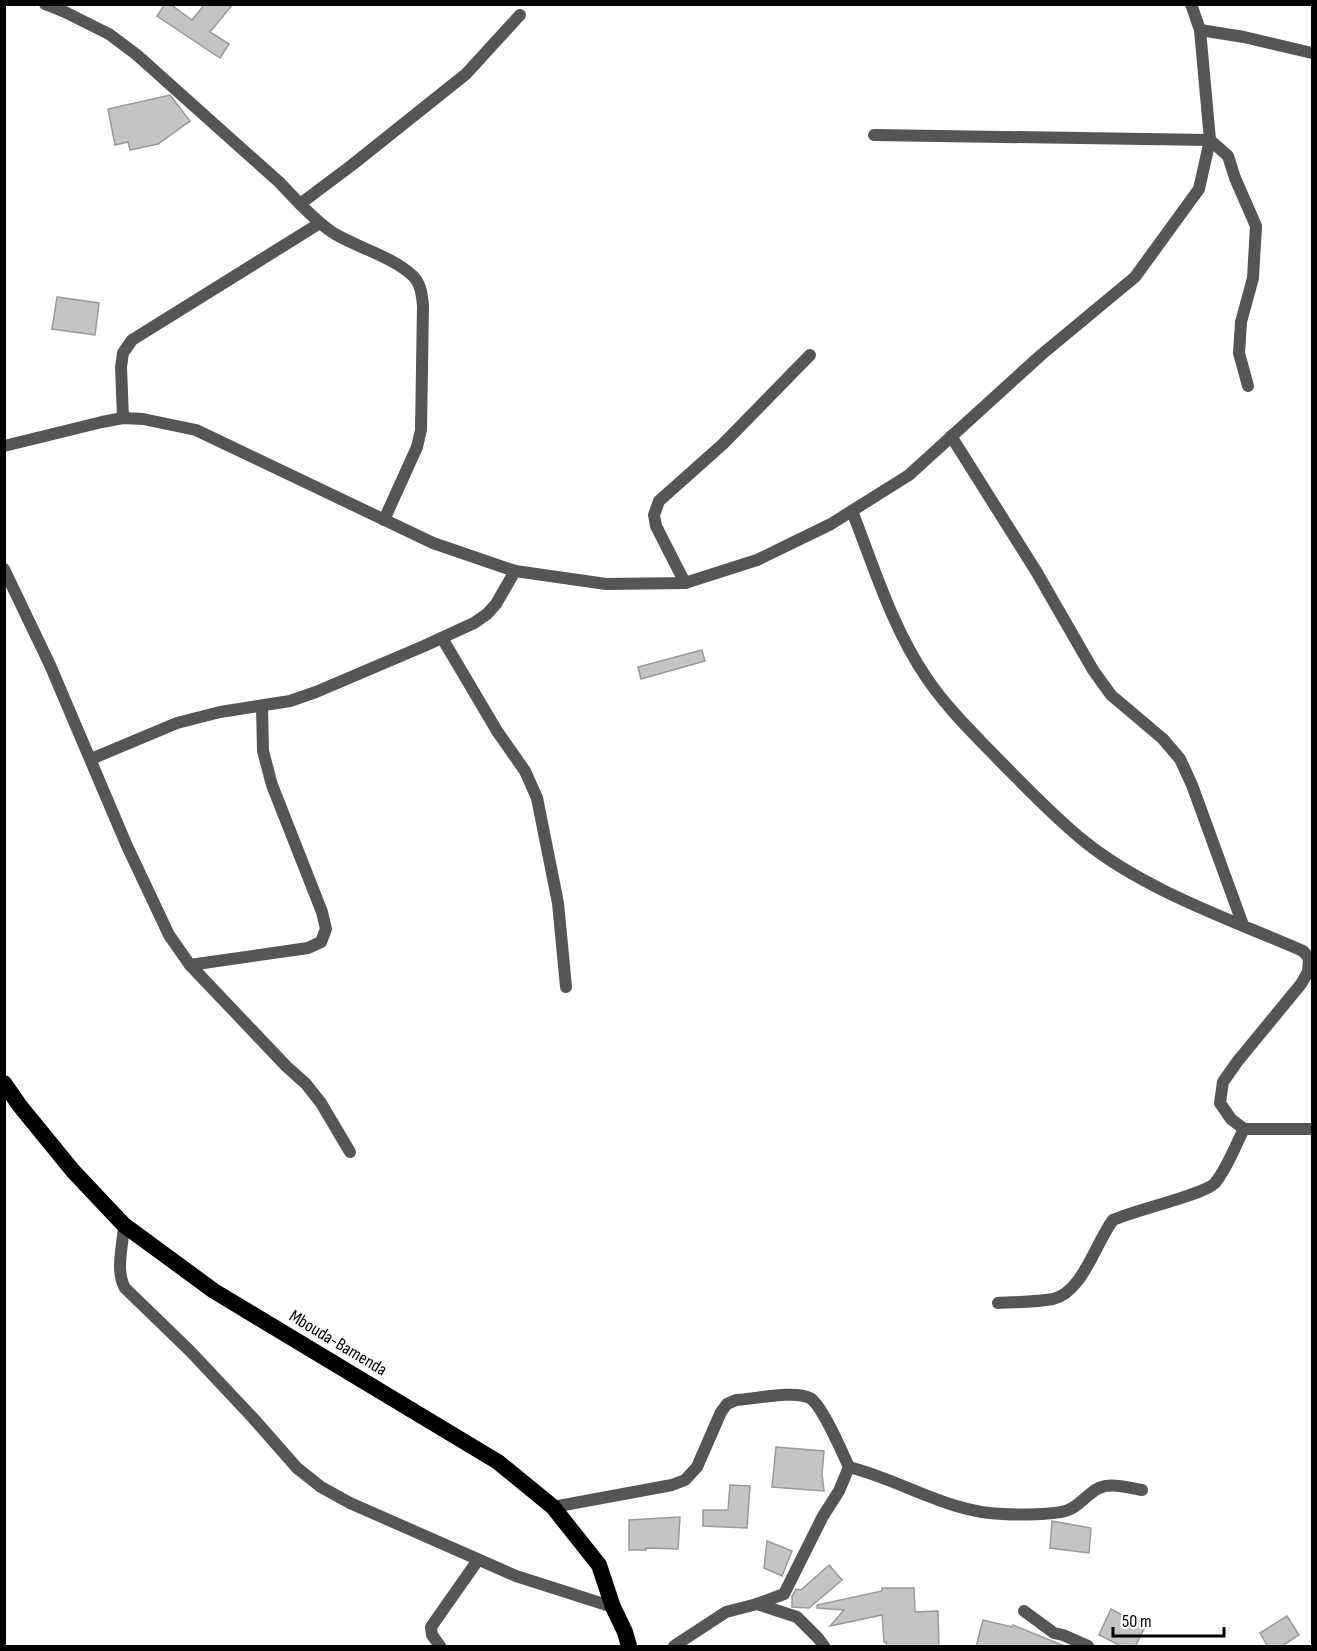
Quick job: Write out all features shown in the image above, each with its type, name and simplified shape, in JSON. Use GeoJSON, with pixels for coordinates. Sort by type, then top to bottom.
{"type":"FeatureCollection","features":[{"type":"Feature","properties":{"kind":"highway","name":"Mbouda-Bamenda"},"geometry":{"type":"LineString","coordinates":[[4,1083],[73,1172],[124,1225],[214,1291],[498,1462],[554,1507],[599,1565],[613,1607],[626,1632],[628,1647]]}},
{"type":"Feature","properties":{"kind":"street"},"geometry":{"type":"LineString","coordinates":[[45,4],[109,34],[136,55],[279,182],[320,224],[336,235],[401,267],[415,277],[421,288],[423,306],[421,430],[417,447],[384,520]]}},
{"type":"Feature","properties":{"kind":"street"},"geometry":{"type":"LineString","coordinates":[[4,446],[123,418],[143,418],[195,430],[433,543],[515,571],[606,584],[685,583],[757,560],[831,524],[909,475],[1041,355],[1136,277],[1199,189],[1210,140],[1200,30],[1191,4]]}},
{"type":"Feature","properties":{"kind":"street"},"geometry":{"type":"LineString","coordinates":[[300,204],[466,74],[520,15]]}},
{"type":"Feature","properties":{"kind":"street"},"geometry":{"type":"LineString","coordinates":[[1200,30],[1244,37],[1312,53]]}},
{"type":"Feature","properties":{"kind":"street"},"geometry":{"type":"LineString","coordinates":[[874,135],[1210,140],[1228,156],[1256,226],[1253,278],[1241,322],[1239,353],[1248,386]]}},
{"type":"Feature","properties":{"kind":"street"},"geometry":{"type":"LineString","coordinates":[[123,418],[121,367],[123,353],[132,340],[320,224]]}},
{"type":"Feature","properties":{"kind":"street"},"geometry":{"type":"LineString","coordinates":[[685,583],[656,526],[654,514],[659,501],[723,444],[810,355]]}},
{"type":"Feature","properties":{"kind":"street"},"geometry":{"type":"LineString","coordinates":[[951,436],[1042,580],[1093,670],[1111,695],[1163,739],[1180,759],[1192,784],[1243,925]]}},
{"type":"Feature","properties":{"kind":"street"},"geometry":{"type":"LineString","coordinates":[[852,511],[901,633],[926,678],[961,720],[1049,810],[1085,842],[1126,870],[1173,894],[1303,951],[1309,958],[1308,972],[1301,984],[1223,1082],[1220,1103],[1231,1119],[1244,1129],[1312,1129]]}},
{"type":"Feature","properties":{"kind":"street"},"geometry":{"type":"LineString","coordinates":[[4,569],[50,665],[127,846],[164,925],[190,965],[306,1084],[321,1103],[350,1152]]}},
{"type":"Feature","properties":{"kind":"street"},"geometry":{"type":"LineString","coordinates":[[91,759],[177,723],[220,712],[291,701],[442,638],[474,623],[487,614],[496,604],[515,571]]}},
{"type":"Feature","properties":{"kind":"street"},"geometry":{"type":"LineString","coordinates":[[442,638],[497,731],[525,771],[537,798],[558,903],[566,987]]}},
{"type":"Feature","properties":{"kind":"street"},"geometry":{"type":"LineString","coordinates":[[190,965],[309,948],[321,942],[326,929],[322,912],[272,785],[263,751],[262,706]]}},
{"type":"Feature","properties":{"kind":"street"},"geometry":{"type":"LineString","coordinates":[[998,1304],[1054,1298],[1065,1294],[1076,1285],[1104,1231],[1113,1220],[1213,1185],[1224,1170],[1244,1129]]}},
{"type":"Feature","properties":{"kind":"street"},"geometry":{"type":"LineString","coordinates":[[124,1225],[120,1271],[121,1281],[125,1288],[214,1376],[297,1468],[321,1487],[350,1503],[516,1576],[613,1607]]}},
{"type":"Feature","properties":{"kind":"street"},"geometry":{"type":"LineString","coordinates":[[554,1507],[672,1485],[685,1480],[697,1467],[721,1412],[727,1404],[736,1400],[798,1395],[811,1399],[820,1408],[849,1467],[839,1491],[823,1516],[783,1594],[726,1612],[674,1647]]}},
{"type":"Feature","properties":{"kind":"street"},"geometry":{"type":"LineString","coordinates":[[849,1467],[874,1473],[951,1505],[971,1511],[1003,1515],[1065,1512],[1076,1507],[1096,1488],[1105,1485],[1142,1490]]}},
{"type":"Feature","properties":{"kind":"street"},"geometry":{"type":"LineString","coordinates":[[440,1647],[432,1635],[431,1627],[478,1560]]}},
{"type":"Feature","properties":{"kind":"street"},"geometry":{"type":"LineString","coordinates":[[757,1604],[797,1617],[824,1647]]}},
{"type":"Feature","properties":{"kind":"street"},"geometry":{"type":"LineString","coordinates":[[1024,1611],[1054,1633],[1088,1647]]}},
{"type":"Feature","properties":{"kind":"building"},"geometry":{"type":"Polygon","coordinates":[[[165,4],[170,4],[192,20],[205,4],[233,4],[210,32],[229,44],[220,58],[157,16],[165,4]]]}},
{"type":"Feature","properties":{"kind":"building"},"geometry":{"type":"Polygon","coordinates":[[[170,95],[190,121],[158,144],[130,150],[128,142],[115,145],[108,109],[170,95]]]}},
{"type":"Feature","properties":{"kind":"building"},"geometry":{"type":"Polygon","coordinates":[[[57,297],[99,303],[95,335],[52,329],[57,297]]]}},
{"type":"Feature","properties":{"kind":"building"},"geometry":{"type":"Polygon","coordinates":[[[702,650],[705,661],[641,679],[638,667],[702,650]]]}},
{"type":"Feature","properties":{"kind":"building"},"geometry":{"type":"Polygon","coordinates":[[[776,1447],[824,1451],[822,1474],[824,1491],[772,1487],[776,1447]]]}},
{"type":"Feature","properties":{"kind":"building"},"geometry":{"type":"Polygon","coordinates":[[[730,1485],[750,1486],[747,1528],[703,1526],[703,1510],[728,1510],[730,1485]]]}},
{"type":"Feature","properties":{"kind":"building"},"geometry":{"type":"Polygon","coordinates":[[[680,1517],[678,1549],[629,1550],[629,1520],[680,1517]]]}},
{"type":"Feature","properties":{"kind":"building"},"geometry":{"type":"Polygon","coordinates":[[[1052,1521],[1091,1528],[1089,1553],[1050,1548],[1052,1521]]]}},
{"type":"Feature","properties":{"kind":"building"},"geometry":{"type":"Polygon","coordinates":[[[767,1541],[792,1551],[782,1576],[764,1568],[767,1541]]]}},
{"type":"Feature","properties":{"kind":"building"},"geometry":{"type":"Polygon","coordinates":[[[829,1565],[842,1580],[809,1608],[792,1607],[792,1596],[796,1589],[801,1590],[829,1565]]]}},
{"type":"Feature","properties":{"kind":"building"},"geometry":{"type":"Polygon","coordinates":[[[882,1588],[914,1588],[915,1612],[938,1611],[939,1647],[887,1647],[884,1642],[882,1615],[830,1626],[844,1610],[817,1608],[817,1605],[882,1591],[882,1588]]]}},
{"type":"Feature","properties":{"kind":"building"},"geometry":{"type":"Polygon","coordinates":[[[1111,1609],[1145,1627],[1135,1647],[1123,1647],[1099,1635],[1111,1609]]]}},
{"type":"Feature","properties":{"kind":"building"},"geometry":{"type":"Polygon","coordinates":[[[1287,1616],[1299,1635],[1280,1647],[1268,1647],[1260,1633],[1287,1616]]]}},
{"type":"Feature","properties":{"kind":"building"},"geometry":{"type":"Polygon","coordinates":[[[983,1620],[1012,1627],[1013,1625],[1067,1647],[976,1647],[983,1620]]]}}]}
